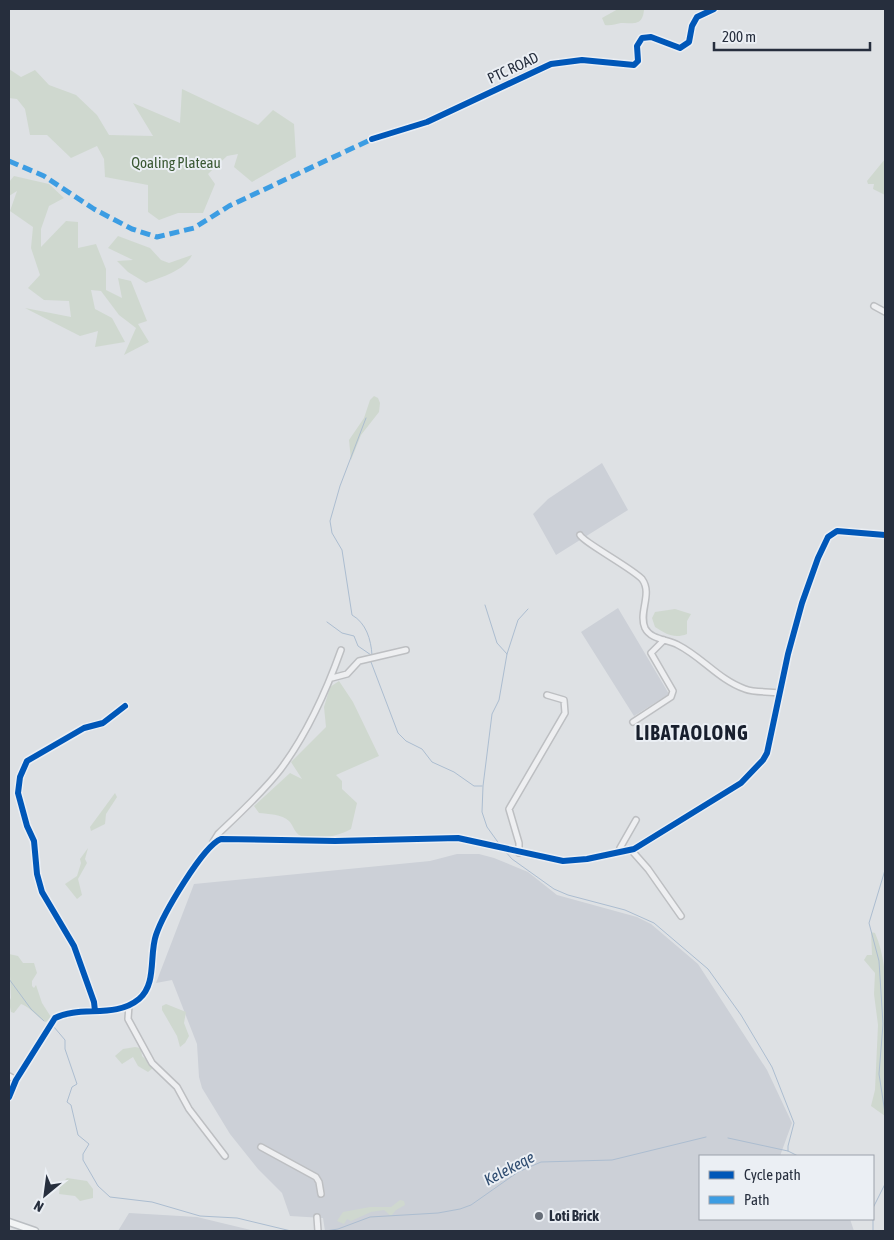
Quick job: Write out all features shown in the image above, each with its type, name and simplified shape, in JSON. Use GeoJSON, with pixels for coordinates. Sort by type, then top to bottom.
{"type":"FeatureCollection","features":[{"type":"Feature","properties":{"kind":"main road"},"geometry":{"type":"LineString","coordinates":[[9,1222],[35,1231]]}},
{"type":"Feature","properties":{"kind":"street","name":"PTC ROAD"},"geometry":{"type":"LineString","coordinates":[[372,139],[427,122],[550,64],[582,60],[634,65],[638,61],[637,46],[642,38],[651,37],[680,48],[689,42],[692,26],[697,17],[714,9]]}},
{"type":"Feature","properties":{"kind":"street"},"geometry":{"type":"LineString","coordinates":[[874,306],[885,312]]}},
{"type":"Feature","properties":{"kind":"street"},"geometry":{"type":"LineString","coordinates":[[213,842],[221,839],[268,838],[335,842],[458,838],[562,861],[586,860],[634,849],[741,783],[756,768],[767,753],[799,610],[818,558],[828,538],[837,531],[885,535]]}},
{"type":"Feature","properties":{"kind":"street"},"geometry":{"type":"LineString","coordinates":[[580,535],[582,539],[598,547],[643,580],[647,590],[643,613],[644,626],[649,634],[678,644],[721,676],[745,689],[779,693]]}},
{"type":"Feature","properties":{"kind":"street"},"geometry":{"type":"LineString","coordinates":[[633,722],[671,697],[673,691],[651,653],[664,640]]}},
{"type":"Feature","properties":{"kind":"street"},"geometry":{"type":"LineString","coordinates":[[9,1097],[16,1080],[55,1018],[64,1014],[105,1012],[129,1005],[146,991],[150,981],[154,946],[162,921],[198,861],[218,834],[279,771],[313,718],[332,678],[341,650]]}},
{"type":"Feature","properties":{"kind":"street"},"geometry":{"type":"LineString","coordinates":[[332,678],[347,674],[359,661],[406,650]]}},
{"type":"Feature","properties":{"kind":"street"},"geometry":{"type":"LineString","coordinates":[[519,853],[520,843],[509,809],[565,713],[564,700],[547,695]]}},
{"type":"Feature","properties":{"kind":"street"},"geometry":{"type":"LineString","coordinates":[[95,1011],[94,1002],[74,946],[42,892],[37,874],[34,841],[27,826],[18,793],[20,777],[27,761],[84,728],[103,723],[125,706]]}},
{"type":"Feature","properties":{"kind":"street"},"geometry":{"type":"LineString","coordinates":[[621,851],[620,848],[636,820]]}},
{"type":"Feature","properties":{"kind":"street"},"geometry":{"type":"LineString","coordinates":[[634,849],[633,852],[648,869],[681,916]]}},
{"type":"Feature","properties":{"kind":"street"},"geometry":{"type":"LineString","coordinates":[[129,1005],[128,1019],[152,1063],[177,1087],[189,1109],[225,1156]]}},
{"type":"Feature","properties":{"kind":"street"},"geometry":{"type":"LineString","coordinates":[[9,1076],[16,1080]]}},
{"type":"Feature","properties":{"kind":"street"},"geometry":{"type":"LineString","coordinates":[[261,1147],[316,1177],[321,1194]]}},
{"type":"Feature","properties":{"kind":"street"},"geometry":{"type":"LineString","coordinates":[[317,1218],[318,1231]]}},
{"type":"Feature","properties":{"kind":"shaded area"},"geometry":{"type":"Polygon","coordinates":[[[602,463],[628,510],[556,555],[533,514],[548,499],[602,463]]]}},
{"type":"Feature","properties":{"kind":"shaded area"},"geometry":{"type":"Polygon","coordinates":[[[618,608],[669,694],[634,716],[581,632],[618,608]]]}},
{"type":"Feature","properties":{"kind":"shaded area"},"geometry":{"type":"Polygon","coordinates":[[[457,854],[479,854],[494,858],[528,872],[557,895],[637,917],[651,924],[698,964],[767,1070],[792,1123],[780,1155],[699,1155],[699,1220],[850,1220],[854,1231],[325,1231],[323,1218],[290,1216],[282,1193],[258,1169],[230,1134],[202,1088],[199,1077],[197,1044],[172,980],[156,983],[194,884],[430,861],[457,854]]]}},
{"type":"Feature","properties":{"kind":"shaded area"},"geometry":{"type":"Polygon","coordinates":[[[129,1213],[197,1217],[255,1231],[118,1231],[129,1213]]]}},
{"type":"Feature","properties":{"kind":"green space"},"geometry":{"type":"Polygon","coordinates":[[[618,9],[644,9],[639,22],[605,25],[602,18],[618,9]]]}},
{"type":"Feature","properties":{"kind":"green space","name":"Qoaling Plateau"},"geometry":{"type":"Polygon","coordinates":[[[9,69],[21,77],[35,70],[49,85],[76,95],[97,115],[109,135],[153,136],[133,103],[180,123],[182,89],[258,125],[273,110],[294,124],[296,157],[252,182],[234,167],[238,154],[227,156],[208,174],[215,184],[203,213],[178,213],[159,220],[148,212],[148,185],[105,177],[104,159],[97,146],[71,158],[47,135],[30,135],[25,109],[17,99],[9,98],[9,69]]]}},
{"type":"Feature","properties":{"kind":"green space"},"geometry":{"type":"Polygon","coordinates":[[[885,159],[885,195],[873,189],[874,184],[868,184],[867,181],[885,159]]]}},
{"type":"Feature","properties":{"kind":"green space"},"geometry":{"type":"Polygon","coordinates":[[[14,176],[49,184],[64,198],[49,206],[41,229],[41,247],[66,221],[78,222],[78,248],[96,244],[106,269],[106,290],[122,298],[118,278],[131,281],[147,321],[138,324],[149,342],[124,355],[136,328],[119,315],[101,291],[91,290],[95,309],[112,318],[125,342],[95,347],[98,331],[80,336],[25,308],[71,317],[69,301],[44,300],[28,288],[40,275],[31,248],[33,227],[10,211],[17,191],[9,196],[9,182],[14,176]]]}},
{"type":"Feature","properties":{"kind":"green space"},"geometry":{"type":"Polygon","coordinates":[[[118,236],[150,248],[161,260],[169,263],[192,255],[178,269],[146,283],[128,272],[117,261],[133,260],[108,248],[118,236]]]}},
{"type":"Feature","properties":{"kind":"green space"},"geometry":{"type":"Polygon","coordinates":[[[374,396],[378,398],[380,403],[379,412],[361,435],[351,460],[349,440],[364,418],[370,400],[374,396]]]}},
{"type":"Feature","properties":{"kind":"green space"},"geometry":{"type":"Polygon","coordinates":[[[675,609],[691,614],[687,621],[687,634],[670,635],[655,627],[652,618],[655,612],[675,609]]]}},
{"type":"Feature","properties":{"kind":"green space"},"geometry":{"type":"Polygon","coordinates":[[[339,681],[353,702],[379,756],[336,775],[342,781],[342,789],[357,803],[351,829],[327,837],[313,838],[301,836],[291,823],[283,817],[259,813],[254,806],[290,773],[302,779],[291,762],[326,727],[324,707],[330,687],[339,681]]]}},
{"type":"Feature","properties":{"kind":"green space"},"geometry":{"type":"Polygon","coordinates":[[[115,793],[117,797],[106,814],[105,824],[91,831],[90,827],[115,793]]]}},
{"type":"Feature","properties":{"kind":"green space"},"geometry":{"type":"Polygon","coordinates":[[[88,848],[85,859],[87,863],[78,879],[82,895],[77,899],[65,884],[77,876],[81,863],[80,859],[88,848]]]}},
{"type":"Feature","properties":{"kind":"green space"},"geometry":{"type":"Polygon","coordinates":[[[871,932],[875,933],[881,950],[886,989],[885,1116],[871,1106],[875,1090],[878,1025],[874,994],[875,973],[864,960],[867,955],[872,955],[871,932]]]}},
{"type":"Feature","properties":{"kind":"green space"},"geometry":{"type":"Polygon","coordinates":[[[9,954],[18,956],[23,963],[34,963],[37,973],[32,981],[32,986],[34,988],[36,985],[42,1003],[51,1017],[46,1022],[21,1004],[14,1013],[11,1012],[9,1002],[11,998],[9,954]]]}},
{"type":"Feature","properties":{"kind":"green space"},"geometry":{"type":"Polygon","coordinates":[[[166,1004],[186,1012],[184,1023],[189,1036],[180,1047],[177,1036],[162,1010],[162,1006],[166,1004]]]}},
{"type":"Feature","properties":{"kind":"green space"},"geometry":{"type":"Polygon","coordinates":[[[141,1048],[142,1056],[154,1067],[148,1072],[138,1066],[133,1057],[122,1064],[115,1056],[123,1049],[141,1048]]]}},
{"type":"Feature","properties":{"kind":"green space"},"geometry":{"type":"Polygon","coordinates":[[[67,1178],[87,1181],[93,1189],[93,1198],[80,1201],[75,1196],[59,1194],[60,1185],[67,1178]]]}},
{"type":"Feature","properties":{"kind":"green space"},"geometry":{"type":"Polygon","coordinates":[[[400,1200],[404,1201],[405,1205],[396,1210],[391,1216],[384,1210],[371,1212],[351,1221],[347,1219],[344,1224],[337,1221],[343,1212],[370,1207],[391,1207],[400,1200]]]}},
{"type":"Feature","properties":{"kind":"waterway"},"geometry":{"type":"LineString","coordinates":[[366,418],[340,486],[330,521],[332,533],[342,550],[352,615],[361,622],[367,632],[372,655]]}},
{"type":"Feature","properties":{"kind":"waterway"},"geometry":{"type":"LineString","coordinates":[[485,605],[497,643],[507,654],[499,700],[492,714],[483,786],[482,812],[487,827],[500,845]]}},
{"type":"Feature","properties":{"kind":"waterway"},"geometry":{"type":"LineString","coordinates":[[507,654],[518,620],[528,609]]}},
{"type":"Feature","properties":{"kind":"waterway"},"geometry":{"type":"LineString","coordinates":[[327,622],[342,633],[354,636],[358,646],[371,655]]}},
{"type":"Feature","properties":{"kind":"waterway"},"geometry":{"type":"LineString","coordinates":[[371,662],[398,733],[406,741],[422,749],[432,762],[454,772],[474,786],[482,786]]}},
{"type":"Feature","properties":{"kind":"waterway"},"geometry":{"type":"LineString","coordinates":[[504,850],[512,859],[554,889],[568,895],[625,910],[654,923],[708,969],[741,1015],[772,1067],[794,1123],[788,1151]]}},
{"type":"Feature","properties":{"kind":"waterway"},"geometry":{"type":"LineString","coordinates":[[885,870],[869,923],[879,961],[883,1024],[879,1074],[885,1113]]}},
{"type":"Feature","properties":{"kind":"waterway","name":"Kelekeqe"},"geometry":{"type":"LineString","coordinates":[[9,906],[9,915]]}},
{"type":"Feature","properties":{"kind":"waterway","name":"Kelekeqe"},"geometry":{"type":"LineString","coordinates":[[9,979],[31,1009],[44,1021]]}},
{"type":"Feature","properties":{"kind":"waterway","name":"Kelekeqe"},"geometry":{"type":"LineString","coordinates":[[54,1027],[65,1040],[65,1049],[77,1084],[72,1087],[67,1102],[71,1105],[78,1135],[89,1144],[83,1154],[83,1160],[98,1186],[110,1197],[152,1202],[200,1216],[237,1218],[291,1231]]}},
{"type":"Feature","properties":{"kind":"waterway","name":"Kelekeqe"},"geometry":{"type":"LineString","coordinates":[[326,1231],[338,1229],[370,1217],[438,1213],[460,1209],[471,1205],[518,1172],[541,1162],[612,1160],[706,1137]]}},
{"type":"Feature","properties":{"kind":"waterway","name":"Kelekeqe"},"geometry":{"type":"LineString","coordinates":[[728,1138],[788,1151],[796,1155]]}},
{"type":"Feature","properties":{"kind":"waterway"},"geometry":{"type":"LineString","coordinates":[[874,1206],[885,1184]]}},
{"type":"Feature","properties":{"kind":"waterway","name":"Kelekeqe"},"geometry":{"type":"LineString","coordinates":[[873,1220],[873,1231]]}},
{"type":"Feature","properties":{"kind":"waterway","name":"Kelekeqe"},"geometry":{"type":"LineString","coordinates":[[307,1231],[313,1231]]}},
{"type":"Feature","properties":{"kind":"marked path"},"geometry":{"type":"LineString","coordinates":[[9,161],[44,176],[94,209],[132,229],[157,237],[194,228],[229,206],[372,139]]}},
{"type":"Feature","properties":{"kind":"cycle path"},"geometry":{"type":"LineString","coordinates":[[372,139],[427,122],[551,64],[582,60],[634,65],[638,61],[637,46],[642,38],[651,37],[680,48],[689,42],[692,26],[697,17],[714,9]]}},
{"type":"Feature","properties":{"kind":"cycle path"},"geometry":{"type":"LineString","coordinates":[[9,1097],[16,1080],[55,1018],[75,1012],[119,1009],[130,1005],[145,993],[150,977],[154,943],[160,925],[194,867],[213,844],[221,839],[335,841],[458,838],[563,861],[587,859],[634,849],[741,783],[763,760],[767,753],[788,654],[802,603],[818,558],[828,537],[837,531],[885,535]]}},
{"type":"Feature","properties":{"kind":"cycle path"},"geometry":{"type":"LineString","coordinates":[[95,1011],[94,1002],[74,946],[42,892],[37,874],[34,841],[27,826],[18,793],[20,777],[27,761],[84,728],[103,723],[125,706]]}},
{"type":"Feature","properties":{"kind":"place","name":"Loti Brick"},"geometry":{"type":"Point","coordinates":[539,1216]}},
{"type":"Feature","properties":{"kind":"district","name":"LIBATAOLONG"},"geometry":{"type":"Point","coordinates":[692,733]}}]}
